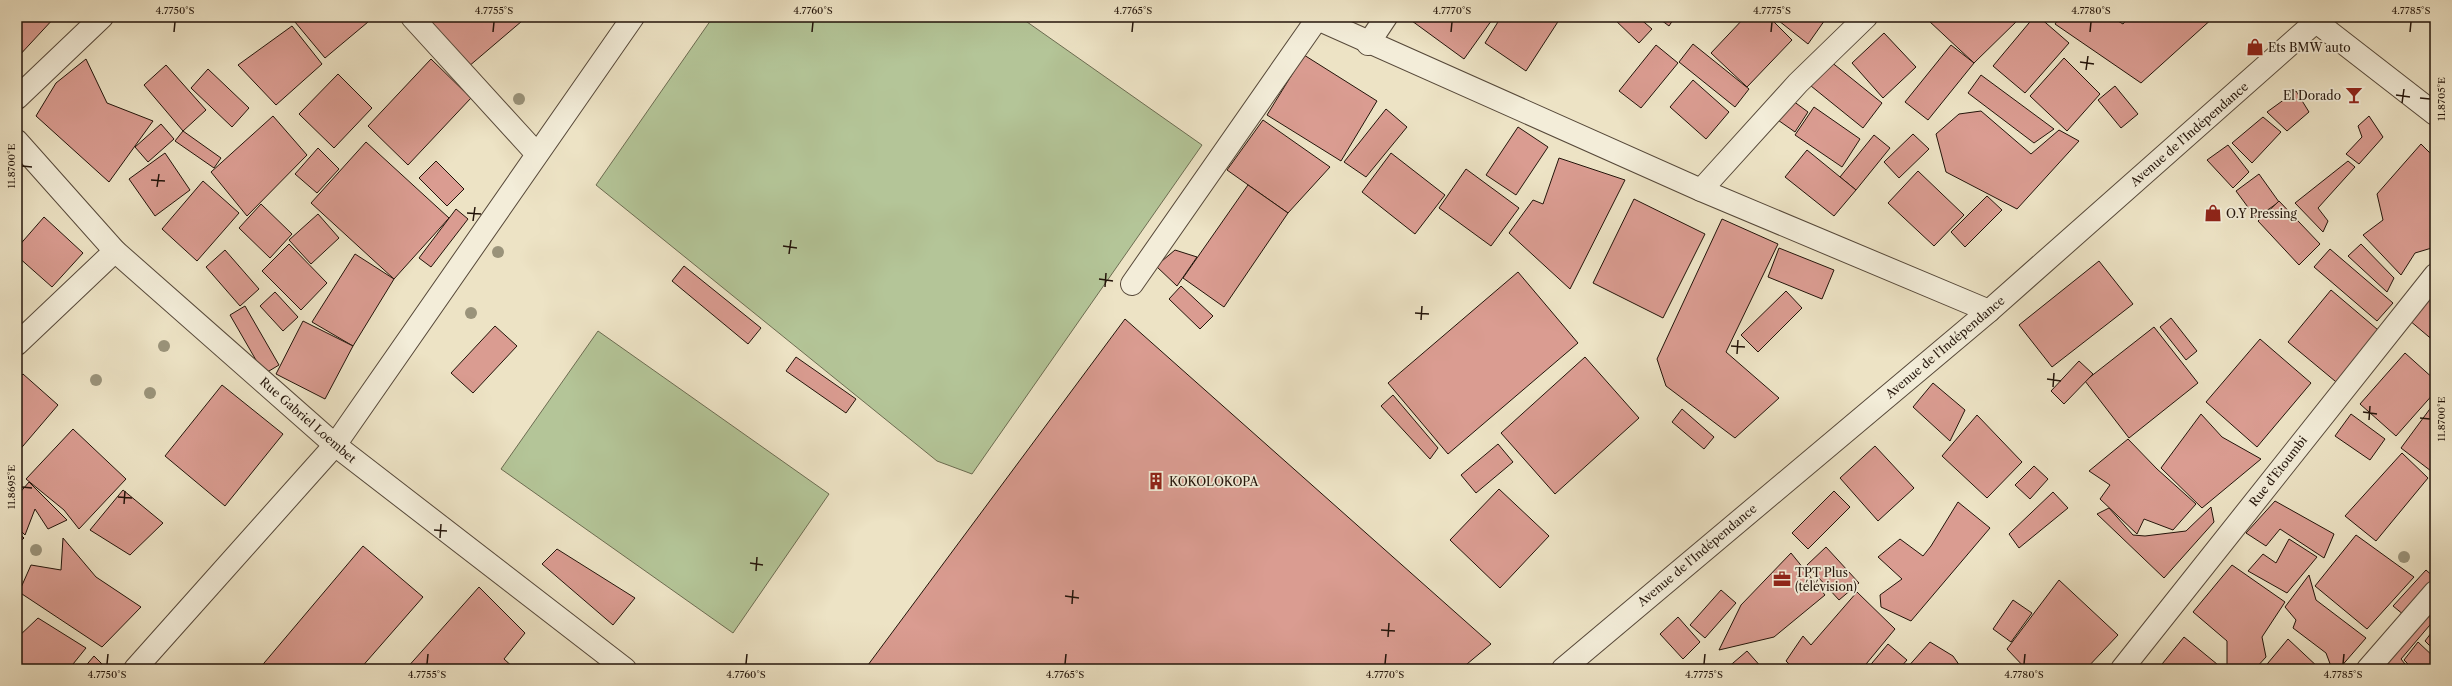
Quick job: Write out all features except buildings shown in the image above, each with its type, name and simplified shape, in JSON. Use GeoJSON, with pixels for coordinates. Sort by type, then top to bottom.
{"type":"FeatureCollection","features":[{"type":"Feature","properties":{"kind":"street"},"geometry":{"type":"LineString","coordinates":[[17,98],[102,17]]}},
{"type":"Feature","properties":{"kind":"street"},"geometry":{"type":"LineString","coordinates":[[412,17],[536,153]]}},
{"type":"Feature","properties":{"kind":"street"},"geometry":{"type":"LineString","coordinates":[[135,669],[335,445],[536,153],[632,17]]}},
{"type":"Feature","properties":{"kind":"street"},"geometry":{"type":"LineString","coordinates":[[1368,44],[1386,17]]}},
{"type":"Feature","properties":{"kind":"street"},"geometry":{"type":"LineString","coordinates":[[1701,190],[1798,83],[1866,17]]}},
{"type":"Feature","properties":{"kind":"street"},"geometry":{"type":"LineString","coordinates":[[1132,284],[1315,18],[1368,44],[1701,190],[1989,311]]}},
{"type":"Feature","properties":{"kind":"street"},"geometry":{"type":"LineString","coordinates":[[2316,18],[2435,114]]}},
{"type":"Feature","properties":{"kind":"street","name":"Avenue de l'Indépendance"},"geometry":{"type":"LineString","coordinates":[[1563,669],[1989,311],[2316,18]]}},
{"type":"Feature","properties":{"kind":"street","name":"Rue Gabriel Loembet"},"geometry":{"type":"LineString","coordinates":[[17,141],[115,251],[335,445],[625,669]]}},
{"type":"Feature","properties":{"kind":"street"},"geometry":{"type":"LineString","coordinates":[[17,344],[115,251]]}},
{"type":"Feature","properties":{"kind":"street","name":"Rue d'Etoumbi"},"geometry":{"type":"LineString","coordinates":[[2122,669],[2435,275]]}},
{"type":"Feature","properties":{"kind":"street"},"geometry":{"type":"LineString","coordinates":[[2368,669],[2435,592]]}},
{"type":"Feature","properties":{"kind":"green space"},"geometry":{"type":"Polygon","coordinates":[[[713,17],[1020,17],[1202,145],[972,474],[937,461],[596,185],[713,17]]]}},
{"type":"Feature","properties":{"kind":"green space"},"geometry":{"type":"Polygon","coordinates":[[[598,331],[829,494],[733,633],[501,469],[598,331]]]}},
{"type":"Feature","properties":{"kind":"place","name":"Ets BMW auto"},"geometry":{"type":"Point","coordinates":[2255,47]}},
{"type":"Feature","properties":{"kind":"place","name":"El Dorado"},"geometry":{"type":"Point","coordinates":[2354,95]}},
{"type":"Feature","properties":{"kind":"place","name":"O.Y Pressing"},"geometry":{"type":"Point","coordinates":[2213,213]}},
{"type":"Feature","properties":{"kind":"place","name":"KOKOLOKOPA"},"geometry":{"type":"Point","coordinates":[1156,481]}},
{"type":"Feature","properties":{"kind":"place","name":"TPT Plus (télévision)"},"geometry":{"type":"Point","coordinates":[1782,579]}}]}
